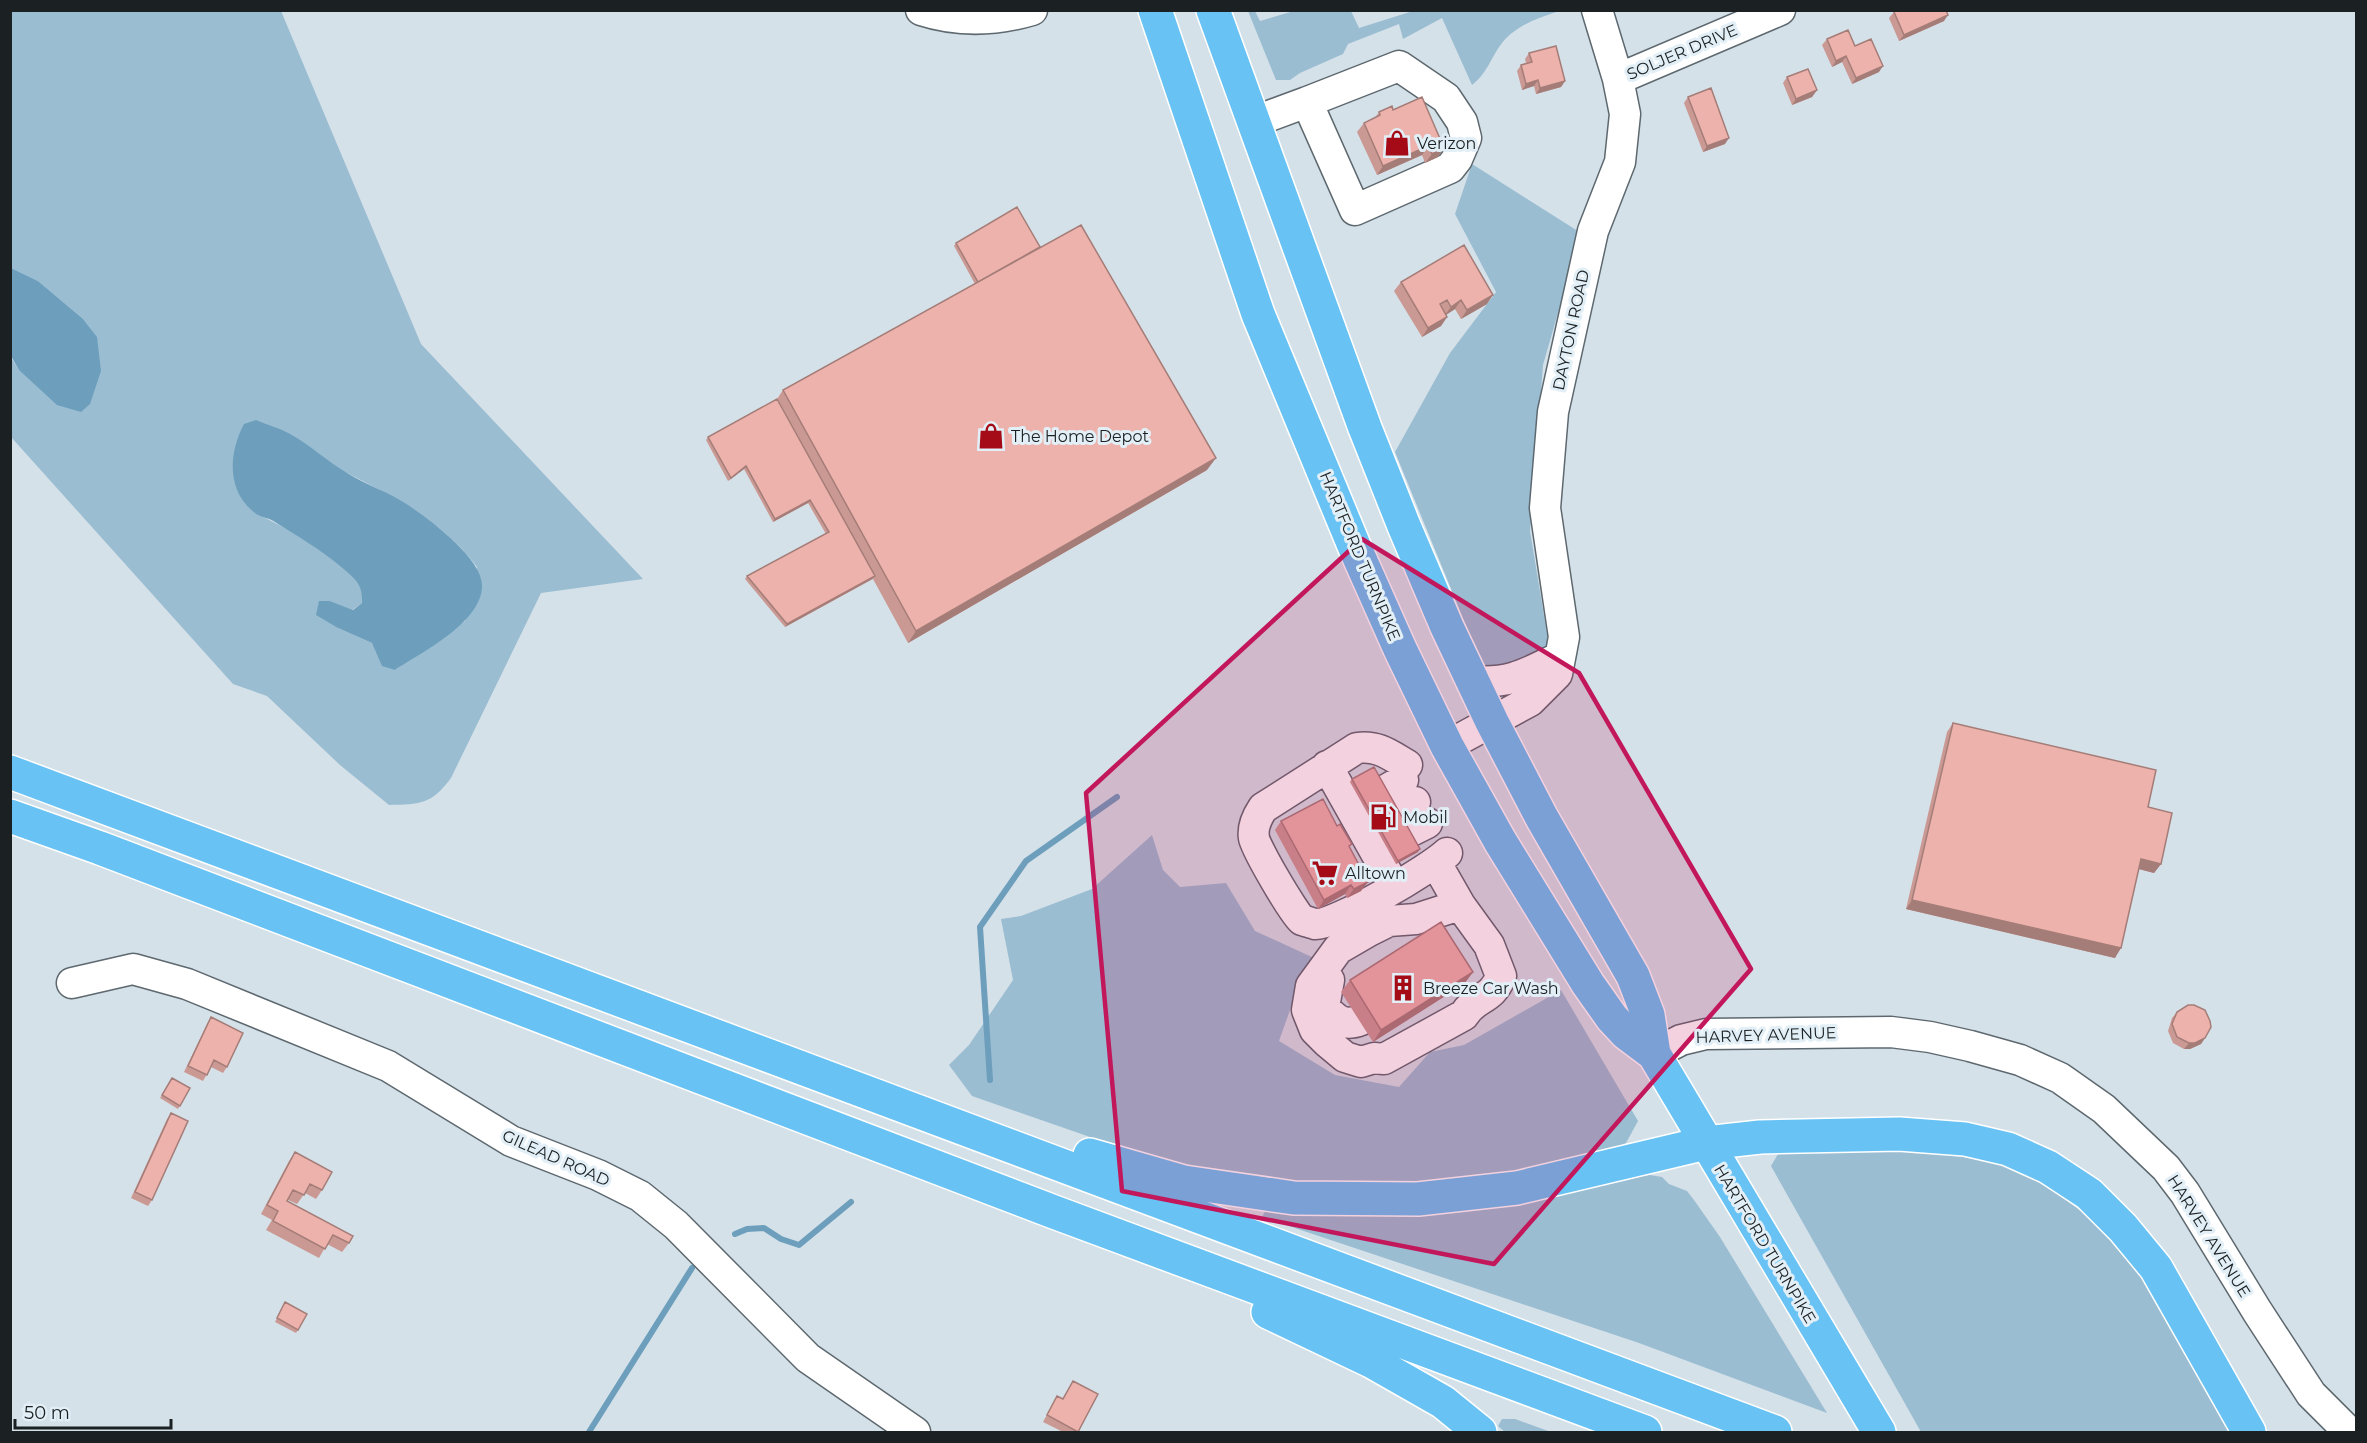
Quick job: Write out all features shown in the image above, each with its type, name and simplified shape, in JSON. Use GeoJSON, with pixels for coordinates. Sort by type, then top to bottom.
{"type":"FeatureCollection","features":[{"type":"Feature","properties":{"kind":"highway","name":"HARTFORD TURNPIKE"},"geometry":{"type":"LineString","coordinates":[[1155,10],[1258,314],[1354,548],[1447,746],[1500,841],[1598,999],[1626,1033],[1654,1054]]}},
{"type":"Feature","properties":{"kind":"highway","name":"HARTFORD TURNPIKE"},"geometry":{"type":"LineString","coordinates":[[1213,10],[1365,428],[1443,617],[1492,722],[1542,818],[1633,976],[1649,1021],[1654,1054],[1879,1432]]}},
{"type":"Feature","properties":{"kind":"highway"},"geometry":{"type":"LineString","coordinates":[[10,772],[1775,1432]]}},
{"type":"Feature","properties":{"kind":"highway"},"geometry":{"type":"LineString","coordinates":[[10,816],[100,848],[1054,1212],[1645,1432]]}},
{"type":"Feature","properties":{"kind":"highway"},"geometry":{"type":"LineString","coordinates":[[763,1054],[937,1100],[1088,1155],[1184,1182],[1294,1198],[1418,1199],[1517,1188],[1706,1143],[1760,1137],[1921,1136],[1965,1139],[1998,1147],[2048,1167],[2089,1194],[2123,1228],[2156,1268],[2249,1432]]}},
{"type":"Feature","properties":{"kind":"highway"},"geometry":{"type":"LineString","coordinates":[[1054,1212],[1371,1360],[1443,1402],[1480,1432]]}},
{"type":"Feature","properties":{"kind":"street"},"geometry":{"type":"LineString","coordinates":[[921,10],[943,17],[984,20],[1032,10]]}},
{"type":"Feature","properties":{"kind":"street","name":"DAYTON ROAD"},"geometry":{"type":"LineString","coordinates":[[1447,746],[1530,701],[1557,674],[1564,638],[1545,508],[1553,412],[1593,231],[1620,162],[1625,114],[1597,10]]}},
{"type":"Feature","properties":{"kind":"street","name":"SOLJER DRIVE"},"geometry":{"type":"LineString","coordinates":[[1617,79],[1780,10]]}},
{"type":"Feature","properties":{"kind":"street"},"geometry":{"type":"LineString","coordinates":[[1253,122],[1399,66],[1446,98],[1462,122],[1466,138],[1457,159],[1450,168],[1355,210],[1307,102]]}},
{"type":"Feature","properties":{"kind":"street"},"geometry":{"type":"LineString","coordinates":[[1473,681],[1496,683],[1529,673],[1560,657]]}},
{"type":"Feature","properties":{"kind":"street"},"geometry":{"type":"LineString","coordinates":[[1395,887],[1389,813],[1380,749],[1357,748],[1263,808],[1256,821],[1254,841],[1293,910],[1303,920],[1315,924],[1327,923],[1395,887],[1442,858],[1461,905],[1489,945],[1501,976],[1491,994],[1469,1006],[1464,1015],[1384,1059],[1374,1058],[1361,1062],[1345,1057],[1315,1030],[1307,1010],[1311,986],[1338,949],[1389,921],[1416,919],[1461,905]]}},
{"type":"Feature","properties":{"kind":"street"},"geometry":{"type":"LineString","coordinates":[[1327,766],[1389,813]]}},
{"type":"Feature","properties":{"kind":"street"},"geometry":{"type":"LineString","coordinates":[[1360,1020],[1351,1024],[1338,1022],[1324,1007],[1329,979],[1339,968],[1398,936],[1416,919]]}},
{"type":"Feature","properties":{"kind":"street"},"geometry":{"type":"LineString","coordinates":[[1462,961],[1489,945]]}},
{"type":"Feature","properties":{"kind":"street","name":"GILEAD ROAD"},"geometry":{"type":"LineString","coordinates":[[72,983],[133,969],[197,988],[388,1066],[511,1141],[598,1175],[640,1196],[676,1225],[808,1358],[915,1432]]}},
{"type":"Feature","properties":{"kind":"street","name":"HARVEY AVENUE"},"geometry":{"type":"LineString","coordinates":[[1654,1054],[1681,1040],[1706,1034],[1891,1032],[1970,1046],[2020,1060],[2060,1078],[2104,1109],[2166,1168],[2185,1193],[2311,1394],[2349,1432]]}},
{"type":"Feature","properties":{"kind":"highlighted area"},"geometry":{"type":"Polygon","coordinates":[[[1362,539],[1579,673],[1751,969],[1494,1264],[1122,1191],[1086,793],[1362,539]]]}},
{"type":"Feature","properties":{"kind":"shaded area"},"geometry":{"type":"Polygon","coordinates":[[[11,11],[281,11],[421,344],[643,579],[541,593],[451,778],[431,798],[417,803],[389,805],[340,765],[267,696],[233,684],[11,437],[10,356],[19,370],[82,318],[38,281],[11,268],[11,11]],[[347,473],[258,515],[315,547],[356,580],[362,589],[362,603],[352,610],[330,601],[338,628],[372,643],[395,670],[465,621],[477,567],[450,537],[418,512],[347,473]]]}},
{"type":"Feature","properties":{"kind":"shaded area"},"geometry":{"type":"Polygon","coordinates":[[[1248,11],[1255,11],[1260,21],[1294,11],[1351,11],[1359,28],[1413,11],[1559,11],[1514,31],[1498,48],[1485,71],[1472,85],[1442,18],[1403,39],[1399,24],[1348,44],[1343,54],[1300,73],[1290,80],[1276,80],[1248,11]]]}},
{"type":"Feature","properties":{"kind":"shaded area"},"geometry":{"type":"Polygon","coordinates":[[[1472,164],[1581,233],[1543,365],[1530,531],[1548,640],[1543,651],[1496,671],[1483,667],[1395,452],[1450,353],[1496,292],[1455,214],[1472,164]]]}},
{"type":"Feature","properties":{"kind":"shaded area"},"geometry":{"type":"Polygon","coordinates":[[[11,268],[38,281],[82,318],[97,337],[101,371],[90,404],[81,412],[57,405],[19,370],[11,356],[11,268]]]}},
{"type":"Feature","properties":{"kind":"shaded area"},"geometry":{"type":"Polygon","coordinates":[[[256,420],[290,434],[347,473],[401,500],[454,541],[475,565],[481,577],[482,588],[479,601],[460,625],[434,646],[395,670],[382,666],[372,643],[316,615],[319,601],[330,601],[353,610],[362,603],[361,590],[353,578],[332,560],[273,521],[258,515],[240,496],[233,473],[235,448],[244,424],[256,420]]]}},
{"type":"Feature","properties":{"kind":"shaded area"},"geometry":{"type":"Polygon","coordinates":[[[1152,835],[1163,870],[1180,887],[1226,883],[1255,931],[1314,958],[1295,996],[1279,1041],[1335,1075],[1399,1087],[1430,1052],[1464,1045],[1561,990],[1638,1121],[1626,1143],[1603,1156],[1512,1174],[1377,1189],[1273,1182],[1209,1171],[1136,1153],[972,1096],[949,1065],[969,1045],[1013,980],[1001,919],[1021,916],[1092,889],[1152,835]]]}},
{"type":"Feature","properties":{"kind":"shaded area"},"geometry":{"type":"Polygon","coordinates":[[[1818,1148],[1934,1152],[1997,1163],[2045,1184],[2106,1230],[2150,1278],[2239,1432],[1921,1432],[1771,1166],[1778,1154],[1818,1148]]]}},
{"type":"Feature","properties":{"kind":"shaded area"},"geometry":{"type":"Polygon","coordinates":[[[1650,1175],[1662,1177],[1669,1184],[1687,1191],[1694,1200],[1720,1237],[1827,1413],[1639,1343],[1262,1217],[1267,1208],[1650,1175]]]}},
{"type":"Feature","properties":{"kind":"shaded area"},"geometry":{"type":"Polygon","coordinates":[[[1502,1419],[1515,1419],[1551,1432],[1505,1432],[1498,1426],[1502,1419]]]}},
{"type":"Feature","properties":{"kind":"building"},"geometry":{"type":"Polygon","coordinates":[[[1897,10],[1946,10],[1948,15],[1904,35],[1894,12],[1897,10]]]}},
{"type":"Feature","properties":{"kind":"building"},"geometry":{"type":"Polygon","coordinates":[[[1848,30],[1855,46],[1871,39],[1883,66],[1856,78],[1846,56],[1836,61],[1827,39],[1848,30]]]}},
{"type":"Feature","properties":{"kind":"building"},"geometry":{"type":"Polygon","coordinates":[[[1556,46],[1565,81],[1540,88],[1538,80],[1526,84],[1521,65],[1532,62],[1529,53],[1556,46]]]}},
{"type":"Feature","properties":{"kind":"building"},"geometry":{"type":"Polygon","coordinates":[[[1808,69],[1817,90],[1796,99],[1787,77],[1808,69]]]}},
{"type":"Feature","properties":{"kind":"building"},"geometry":{"type":"Polygon","coordinates":[[[1711,88],[1729,138],[1707,146],[1688,97],[1711,88]]]}},
{"type":"Feature","properties":{"kind":"building","name":"Verizon"},"geometry":{"type":"Polygon","coordinates":[[[1422,97],[1444,148],[1432,154],[1428,146],[1383,166],[1364,123],[1392,106],[1393,110],[1422,97]]]}},
{"type":"Feature","properties":{"kind":"building"},"geometry":{"type":"Polygon","coordinates":[[[1017,207],[1040,247],[978,282],[956,243],[1017,207]]]}},
{"type":"Feature","properties":{"kind":"building","name":"The Home Depot"},"geometry":{"type":"Polygon","coordinates":[[[1081,225],[1216,458],[916,631],[783,390],[1081,225]]]}},
{"type":"Feature","properties":{"kind":"building"},"geometry":{"type":"Polygon","coordinates":[[[1464,245],[1493,295],[1467,310],[1461,300],[1451,307],[1447,300],[1440,304],[1447,317],[1428,328],[1401,282],[1464,245]]]}},
{"type":"Feature","properties":{"kind":"building"},"geometry":{"type":"Polygon","coordinates":[[[777,399],[875,576],[787,624],[747,576],[829,532],[810,500],[775,519],[746,466],[731,478],[708,437],[777,399]]]}},
{"type":"Feature","properties":{"kind":"building"},"geometry":{"type":"Polygon","coordinates":[[[1953,723],[2156,770],[2148,807],[2172,813],[2161,864],[2141,859],[2121,948],[1912,900],[1953,723]]]}},
{"type":"Feature","properties":{"kind":"building"},"geometry":{"type":"Polygon","coordinates":[[[1374,767],[1420,849],[1398,861],[1352,779],[1374,767]]]}},
{"type":"Feature","properties":{"kind":"building","name":"Alltown"},"geometry":{"type":"Polygon","coordinates":[[[1323,799],[1337,826],[1340,824],[1352,844],[1349,846],[1368,882],[1354,889],[1351,885],[1324,900],[1281,821],[1323,799]]]}},
{"type":"Feature","properties":{"kind":"building","name":"Breeze Car Wash"},"geometry":{"type":"Polygon","coordinates":[[[1441,922],[1473,972],[1381,1030],[1350,980],[1441,922]]]}},
{"type":"Feature","properties":{"kind":"building"},"geometry":{"type":"Polygon","coordinates":[[[2188,1005],[2205,1010],[2210,1021],[2211,1027],[2205,1038],[2195,1043],[2189,1043],[2177,1037],[2172,1024],[2177,1012],[2188,1005]]]}},
{"type":"Feature","properties":{"kind":"building"},"geometry":{"type":"Polygon","coordinates":[[[211,1017],[243,1033],[227,1067],[214,1060],[207,1075],[188,1066],[211,1017]]]}},
{"type":"Feature","properties":{"kind":"building"},"geometry":{"type":"Polygon","coordinates":[[[172,1078],[190,1088],[180,1106],[162,1095],[172,1078]]]}},
{"type":"Feature","properties":{"kind":"building"},"geometry":{"type":"Polygon","coordinates":[[[171,1113],[188,1121],[152,1200],[135,1192],[171,1113]]]}},
{"type":"Feature","properties":{"kind":"building"},"geometry":{"type":"Polygon","coordinates":[[[295,1152],[332,1172],[322,1190],[310,1184],[304,1195],[293,1190],[287,1201],[353,1236],[349,1243],[333,1235],[325,1249],[273,1221],[278,1211],[267,1205],[295,1152]]]}},
{"type":"Feature","properties":{"kind":"building"},"geometry":{"type":"Polygon","coordinates":[[[285,1302],[307,1314],[298,1330],[277,1318],[285,1302]]]}},
{"type":"Feature","properties":{"kind":"building"},"geometry":{"type":"Polygon","coordinates":[[[1073,1381],[1098,1394],[1078,1432],[1047,1415],[1057,1396],[1063,1399],[1073,1381]]]}},
{"type":"Feature","properties":{"kind":"waterway"},"geometry":{"type":"LineString","coordinates":[[990,1080],[980,927],[1026,861],[1117,797]]}},
{"type":"Feature","properties":{"kind":"waterway"},"geometry":{"type":"LineString","coordinates":[[735,1234],[747,1229],[764,1228],[781,1239],[799,1245],[851,1202]]}},
{"type":"Feature","properties":{"kind":"waterway"},"geometry":{"type":"LineString","coordinates":[[589,1432],[692,1268]]}},
{"type":"Feature","properties":{"kind":"place","name":"Verizon"},"geometry":{"type":"Point","coordinates":[1397,143]}},
{"type":"Feature","properties":{"kind":"place","name":"The Home Depot"},"geometry":{"type":"Point","coordinates":[991,436]}},
{"type":"Feature","properties":{"kind":"place","name":"Mobil"},"geometry":{"type":"Point","coordinates":[1383,817]}},
{"type":"Feature","properties":{"kind":"place","name":"Alltown"},"geometry":{"type":"Point","coordinates":[1325,873]}},
{"type":"Feature","properties":{"kind":"place","name":"Breeze Car Wash"},"geometry":{"type":"Point","coordinates":[1403,988]}}]}
